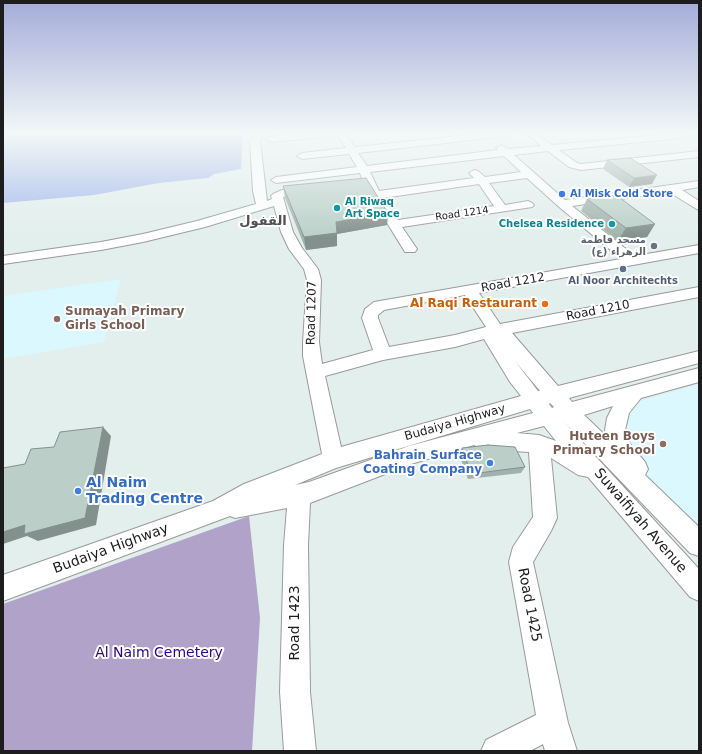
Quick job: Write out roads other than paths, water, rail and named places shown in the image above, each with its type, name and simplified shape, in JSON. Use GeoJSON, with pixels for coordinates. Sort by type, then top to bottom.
{"type":"FeatureCollection","features":[{"type":"Feature","properties":{"kind":"street"},"geometry":{"type":"LineString","coordinates":[[257,168],[262,205]]}},
{"type":"Feature","properties":{"kind":"street"},"geometry":{"type":"LineString","coordinates":[[308,168],[316,185]]}},
{"type":"Feature","properties":{"kind":"street"},"geometry":{"type":"LineString","coordinates":[[3,260],[101,246],[150,237],[202,224],[278,201],[277,195],[280,193],[316,185],[364,170],[379,168]]}},
{"type":"Feature","properties":{"kind":"street"},"geometry":{"type":"LineString","coordinates":[[418,168],[452,216]]}},
{"type":"Feature","properties":{"kind":"street"},"geometry":{"type":"LineString","coordinates":[[470,168],[482,180],[502,209]]}},
{"type":"Feature","properties":{"kind":"street"},"geometry":{"type":"LineString","coordinates":[[523,168],[562,204],[632,261]]}},
{"type":"Feature","properties":{"kind":"street"},"geometry":{"type":"LineString","coordinates":[[364,170],[374,190],[410,249]]}},
{"type":"Feature","properties":{"kind":"street"},"geometry":{"type":"LineString","coordinates":[[354,186],[374,190],[433,188],[530,174]]}},
{"type":"Feature","properties":{"kind":"street"},"geometry":{"type":"LineString","coordinates":[[276,180],[316,185]]}},
{"type":"Feature","properties":{"kind":"street"},"geometry":{"type":"LineString","coordinates":[[562,204],[699,184]]}},
{"type":"Feature","properties":{"kind":"street"},"geometry":{"type":"LineString","coordinates":[[671,188],[699,206]]}},
{"type":"Feature","properties":{"kind":"street","name":"Road 1207"},"geometry":{"type":"LineString","coordinates":[[278,201],[285,227],[291,241],[311,269],[314,280],[311,342],[313,363],[333,459]]}},
{"type":"Feature","properties":{"kind":"street","name":"Road 1214"},"geometry":{"type":"LineString","coordinates":[[395,224],[528,205]]}},
{"type":"Feature","properties":{"kind":"street","name":"Road 1212"},"geometry":{"type":"LineString","coordinates":[[383,354],[370,318],[374,309],[388,303],[699,249]]}},
{"type":"Feature","properties":{"kind":"street"},"geometry":{"type":"LineString","coordinates":[[469,290],[496,330],[492,340],[516,377],[544,397],[558,415]]}},
{"type":"Feature","properties":{"kind":"street","name":"Road 1210"},"geometry":{"type":"LineString","coordinates":[[316,372],[383,354],[455,341],[496,330],[699,292]]}},
{"type":"Feature","properties":{"kind":"street","name":"Budaiya Highway"},"geometry":{"type":"LineString","coordinates":[[3,588],[218,510],[252,492],[333,459],[544,397],[699,357]]}},
{"type":"Feature","properties":{"kind":"street","name":"Budaiya Highway"},"geometry":{"type":"LineString","coordinates":[[218,510],[309,493],[409,455],[699,375]]}},
{"type":"Feature","properties":{"kind":"street"},"geometry":{"type":"LineString","coordinates":[[635,392],[621,410],[617,418],[615,430],[616,438],[670,513]]}},
{"type":"Feature","properties":{"kind":"street","name":"Suwaifiyah Avenue"},"geometry":{"type":"LineString","coordinates":[[558,415],[599,476],[699,588]]}},
{"type":"Feature","properties":{"kind":"street","name":"Suwaifiyah Avenue"},"geometry":{"type":"LineString","coordinates":[[558,415],[670,513],[699,544]]}},
{"type":"Feature","properties":{"kind":"street"},"geometry":{"type":"LineString","coordinates":[[463,439],[539,444],[554,449],[599,476]]}},
{"type":"Feature","properties":{"kind":"street","name":"Road 1425"},"geometry":{"type":"LineString","coordinates":[[497,751],[557,737],[521,562],[522,556],[545,518],[539,444]]}},
{"type":"Feature","properties":{"kind":"street","name":"Road 1423"},"geometry":{"type":"LineString","coordinates":[[299,495],[296,545],[295,692],[300,751]]}},
{"type":"Feature","properties":{"kind":"street"},"geometry":{"type":"LineString","coordinates":[[286,751],[296,716]]}},
{"type":"Feature","properties":{"kind":"place","name":"Al Misk Cold Store"},"geometry":{"type":"Point","coordinates":[562,194]}},
{"type":"Feature","properties":{"kind":"place","name":"Al Riwaq Art Space"},"geometry":{"type":"Point","coordinates":[337,208]}},
{"type":"Feature","properties":{"kind":"place","name":"Chelsea Residence"},"geometry":{"type":"Point","coordinates":[612,224]}},
{"type":"Feature","properties":{"kind":"place","name":"مسجد فاطمة الزهراء (ع)"},"geometry":{"type":"Point","coordinates":[654,246]}},
{"type":"Feature","properties":{"kind":"place","name":"Al Noor Architechts"},"geometry":{"type":"Point","coordinates":[623,269]}},
{"type":"Feature","properties":{"kind":"place","name":"Al Raqi Restaurant"},"geometry":{"type":"Point","coordinates":[545,304]}},
{"type":"Feature","properties":{"kind":"place","name":"Sumayah Primary Girls School"},"geometry":{"type":"Point","coordinates":[57,319]}},
{"type":"Feature","properties":{"kind":"place","name":"Huteen Boys Primary School"},"geometry":{"type":"Point","coordinates":[663,444]}},
{"type":"Feature","properties":{"kind":"place","name":"Bahrain Surface Coating Company"},"geometry":{"type":"Point","coordinates":[490,463]}},
{"type":"Feature","properties":{"kind":"place","name":"Al Naim Trading Centre"},"geometry":{"type":"Point","coordinates":[78,491]}},
{"type":"Feature","properties":{"kind":"district","name":"القفول"},"geometry":{"type":"Point","coordinates":[263,222]}},
{"type":"Feature","properties":{"kind":"park label","name":"Al Naim Cemetery"},"geometry":{"type":"Point","coordinates":[159,653]}}]}
